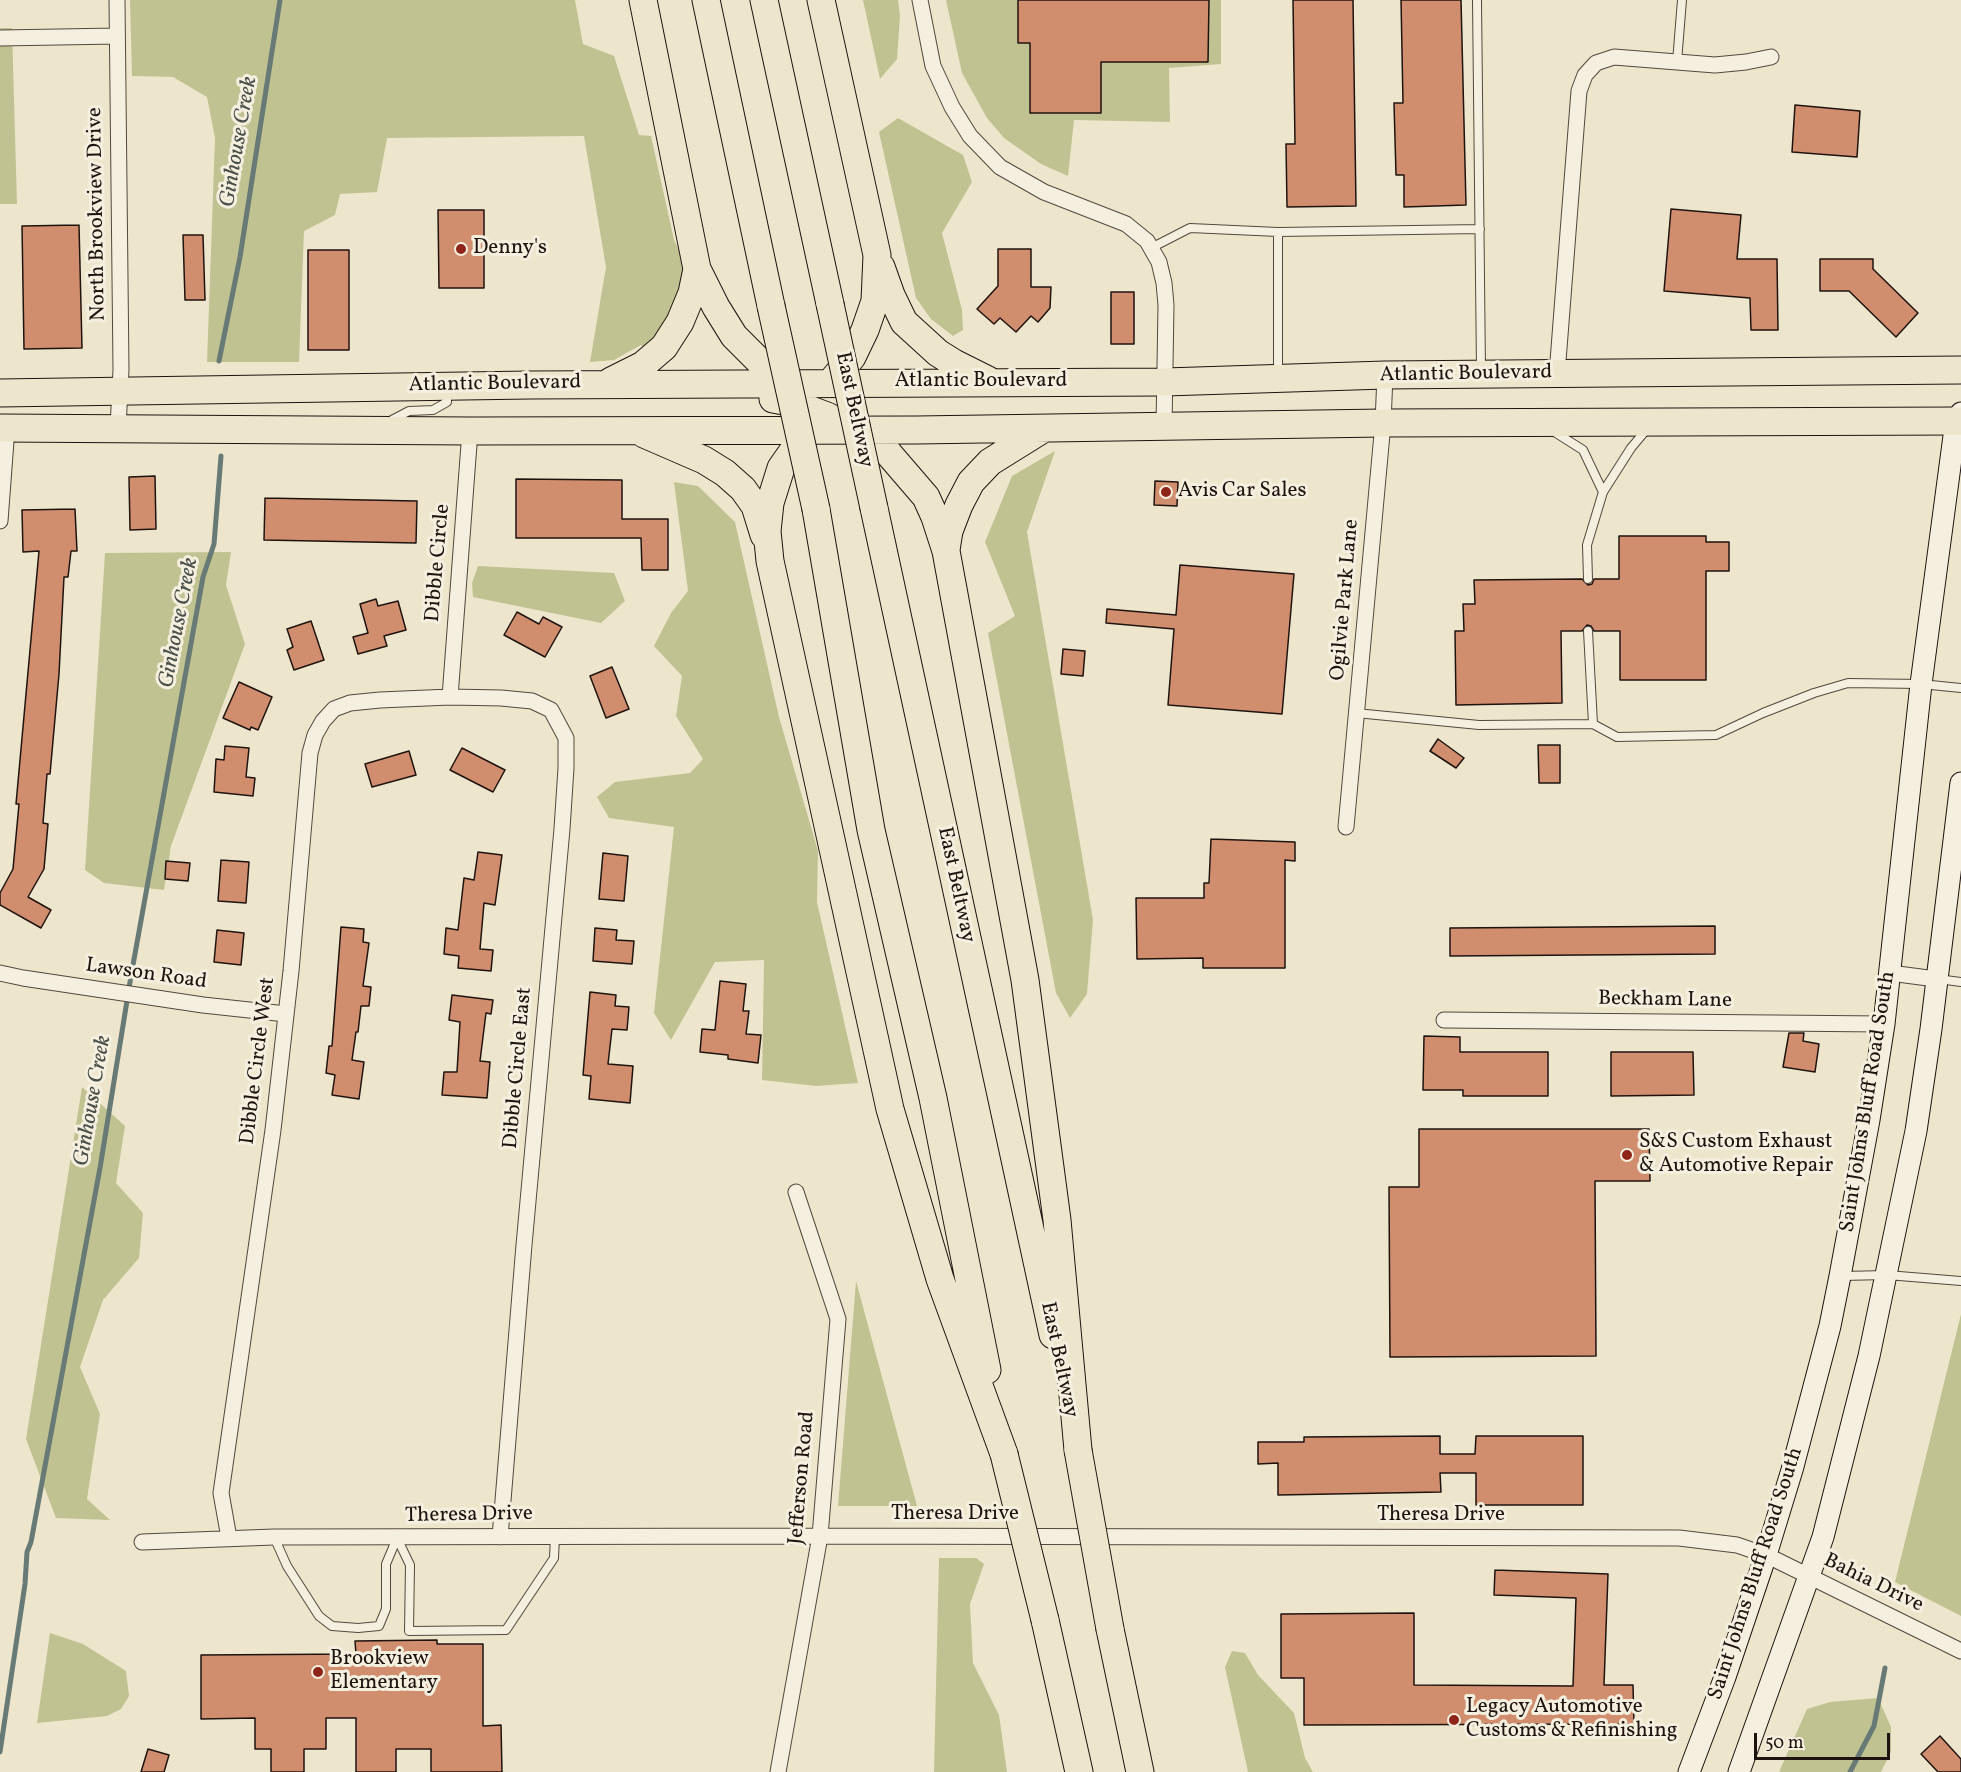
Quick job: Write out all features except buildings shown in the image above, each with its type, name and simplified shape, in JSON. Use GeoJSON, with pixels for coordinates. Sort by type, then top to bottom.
{"type":"FeatureCollection","features":[{"type":"Feature","properties":{"kind":"highway"},"geometry":{"type":"LineString","coordinates":[[643,0],[697,269],[734,336],[766,368],[790,383]]}},
{"type":"Feature","properties":{"kind":"highway"},"geometry":{"type":"LineString","coordinates":[[705,0],[816,509],[871,830],[933,1098],[1004,1454],[1079,1772]]}},
{"type":"Feature","properties":{"kind":"highway","name":"East Beltway"},"geometry":{"type":"LineString","coordinates":[[764,0],[1078,1450],[1110,1629],[1140,1772]]}},
{"type":"Feature","properties":{"kind":"highway"},"geometry":{"type":"LineString","coordinates":[[821,0],[877,255],[891,295],[904,322],[938,353],[994,383]]}},
{"type":"Feature","properties":{"kind":"highway"},"geometry":{"type":"LineString","coordinates":[[770,561],[767,531],[770,503],[781,468],[822,407],[852,357],[865,330],[875,302],[877,255]]}},
{"type":"Feature","properties":{"kind":"highway"},"geometry":{"type":"LineString","coordinates":[[606,384],[643,364],[664,347],[680,322],[692,293],[697,269]]}},
{"type":"Feature","properties":{"kind":"highway","name":"Atlantic Boulevard"},"geometry":{"type":"LineString","coordinates":[[4,428],[470,431],[738,429],[822,407],[875,389],[914,382],[1165,382],[1385,375],[1961,370]]}},
{"type":"Feature","properties":{"kind":"highway"},"geometry":{"type":"LineString","coordinates":[[702,383],[822,407],[917,430]]}},
{"type":"Feature","properties":{"kind":"highway","name":"Atlantic Boulevard"},"geometry":{"type":"LineString","coordinates":[[0,393],[790,383],[822,407]]}},
{"type":"Feature","properties":{"kind":"highway"},"geometry":{"type":"LineString","coordinates":[[822,407],[889,454],[926,497],[935,516],[946,551],[1025,980],[1057,1220],[1078,1450]]}},
{"type":"Feature","properties":{"kind":"highway"},"geometry":{"type":"LineString","coordinates":[[854,430],[1959,418]]}},
{"type":"Feature","properties":{"kind":"highway"},"geometry":{"type":"LineString","coordinates":[[946,551],[949,531],[971,482],[990,462],[1044,429]]}},
{"type":"Feature","properties":{"kind":"highway"},"geometry":{"type":"LineString","coordinates":[[635,430],[704,460],[725,473],[743,489],[755,506],[770,561],[890,1109],[940,1279],[1004,1454]]}},
{"type":"Feature","properties":{"kind":"main road","name":"Saint Johns Bluff Road South"},"geometry":{"type":"LineString","coordinates":[[1689,1772],[1725,1677],[1766,1555],[1807,1414],[1830,1326],[1840,1276],[1884,1024],[1922,684],[1959,418]]}},
{"type":"Feature","properties":{"kind":"main road"},"geometry":{"type":"LineString","coordinates":[[1739,1772],[1823,1537],[1858,1402],[1887,1275],[1916,1131],[1961,783]]}},
{"type":"Feature","properties":{"kind":"street","name":"North Brookview Drive"},"geometry":{"type":"LineString","coordinates":[[117,0],[120,392],[118,427]]}},
{"type":"Feature","properties":{"kind":"street"},"geometry":{"type":"LineString","coordinates":[[920,0],[933,66],[952,108],[970,136],[1000,167],[1044,192],[1126,224],[1147,241],[1160,262],[1164,283],[1164,428]]}},
{"type":"Feature","properties":{"kind":"street"},"geometry":{"type":"LineString","coordinates":[[0,38],[117,36]]}},
{"type":"Feature","properties":{"kind":"street"},"geometry":{"type":"LineString","coordinates":[[1557,374],[1579,90],[1585,75],[1596,63],[1614,57],[1715,65],[1771,57]]}},
{"type":"Feature","properties":{"kind":"street","name":"Ogilvie Park Lane"},"geometry":{"type":"LineString","coordinates":[[1346,827],[1383,423],[1385,375]]}},
{"type":"Feature","properties":{"kind":"street"},"geometry":{"type":"LineString","coordinates":[[0,521],[4,428]]}},
{"type":"Feature","properties":{"kind":"street","name":"Dibble Circle"},"geometry":{"type":"LineString","coordinates":[[450,698],[470,431]]}},
{"type":"Feature","properties":{"kind":"street","name":"Dibble Circle West"},"geometry":{"type":"LineString","coordinates":[[229,1538],[220,1493],[273,1130],[309,764],[315,735],[323,721],[334,709],[350,703],[380,699],[450,698]]}},
{"type":"Feature","properties":{"kind":"street","name":"Dibble Circle East"},"geometry":{"type":"LineString","coordinates":[[450,698],[501,698],[532,701],[550,710],[566,738],[562,829],[500,1537]]}},
{"type":"Feature","properties":{"kind":"street","name":"Lawson Road"},"geometry":{"type":"LineString","coordinates":[[0,973],[192,1003],[286,1014]]}},
{"type":"Feature","properties":{"kind":"street"},"geometry":{"type":"LineString","coordinates":[[1890,973],[1936,979]]}},
{"type":"Feature","properties":{"kind":"street","name":"Beckham Lane"},"geometry":{"type":"LineString","coordinates":[[1444,1020],[1884,1024]]}},
{"type":"Feature","properties":{"kind":"street","name":"Jefferson Road"},"geometry":{"type":"LineString","coordinates":[[778,1772],[820,1536],[838,1319],[796,1192]]}},
{"type":"Feature","properties":{"kind":"street","name":"Theresa Drive"},"geometry":{"type":"LineString","coordinates":[[142,1542],[229,1538],[555,1536],[1679,1538],[1737,1545],[1766,1555]]}},
{"type":"Feature","properties":{"kind":"street","name":"Bahia Drive"},"geometry":{"type":"LineString","coordinates":[[1766,1555],[1961,1651]]}},
{"type":"Feature","properties":{"kind":"lane"},"geometry":{"type":"LineString","coordinates":[[1477,0],[1481,375]]}},
{"type":"Feature","properties":{"kind":"lane"},"geometry":{"type":"LineString","coordinates":[[1677,62],[1682,0]]}},
{"type":"Feature","properties":{"kind":"lane"},"geometry":{"type":"LineString","coordinates":[[1151,248],[1190,228],[1278,232],[1480,229]]}},
{"type":"Feature","properties":{"kind":"lane"},"geometry":{"type":"LineString","coordinates":[[1278,232],[1278,379]]}},
{"type":"Feature","properties":{"kind":"lane"},"geometry":{"type":"LineString","coordinates":[[373,430],[409,411],[433,410],[447,402],[447,386]]}},
{"type":"Feature","properties":{"kind":"lane"},"geometry":{"type":"LineString","coordinates":[[1588,579],[1587,544],[1604,492],[1631,448],[1653,422]]}},
{"type":"Feature","properties":{"kind":"lane"},"geometry":{"type":"LineString","coordinates":[[1540,423],[1583,450],[1604,492]]}},
{"type":"Feature","properties":{"kind":"lane"},"geometry":{"type":"LineString","coordinates":[[1588,631],[1593,724]]}},
{"type":"Feature","properties":{"kind":"lane"},"geometry":{"type":"LineString","coordinates":[[1356,713],[1479,725],[1593,724],[1617,737],[1716,735],[1763,713],[1814,693],[1848,683],[1922,684],[1961,688]]}},
{"type":"Feature","properties":{"kind":"lane"},"geometry":{"type":"LineString","coordinates":[[1936,979],[1961,982]]}},
{"type":"Feature","properties":{"kind":"lane"},"geometry":{"type":"LineString","coordinates":[[1840,1276],[1887,1275],[1961,1281]]}},
{"type":"Feature","properties":{"kind":"lane"},"geometry":{"type":"LineString","coordinates":[[397,1538],[410,1565],[409,1631],[506,1630],[554,1558],[555,1536]]}},
{"type":"Feature","properties":{"kind":"lane"},"geometry":{"type":"LineString","coordinates":[[274,1538],[287,1566],[319,1616],[332,1626],[358,1628],[379,1626],[386,1609],[386,1563],[397,1538]]}},
{"type":"Feature","properties":{"kind":"green space"},"geometry":{"type":"Polygon","coordinates":[[[130,0],[575,0],[583,44],[614,56],[639,135],[651,136],[674,240],[682,256],[683,276],[678,306],[645,351],[641,345],[614,360],[590,362],[606,267],[584,136],[387,138],[377,192],[340,194],[335,215],[304,231],[299,362],[207,362],[215,138],[207,97],[173,77],[132,76],[130,0]]]}},
{"type":"Feature","properties":{"kind":"green space"},"geometry":{"type":"Polygon","coordinates":[[[863,0],[898,0],[900,16],[897,59],[880,79],[863,0]]]}},
{"type":"Feature","properties":{"kind":"green space"},"geometry":{"type":"Polygon","coordinates":[[[946,0],[1221,0],[1221,64],[1169,68],[1170,122],[1074,120],[1068,176],[1041,164],[1004,138],[987,118],[962,73],[946,0]]]}},
{"type":"Feature","properties":{"kind":"green space"},"geometry":{"type":"Polygon","coordinates":[[[0,28],[12,28],[17,204],[0,204],[0,28]]]}},
{"type":"Feature","properties":{"kind":"green space"},"geometry":{"type":"Polygon","coordinates":[[[898,118],[963,155],[972,182],[942,233],[962,310],[963,330],[953,336],[931,319],[916,298],[879,132],[898,118]]]}},
{"type":"Feature","properties":{"kind":"green space"},"geometry":{"type":"Polygon","coordinates":[[[1055,451],[1027,532],[1093,920],[1087,994],[1070,1018],[1056,993],[988,633],[1015,616],[985,542],[1012,476],[1055,451]]]}},
{"type":"Feature","properties":{"kind":"green space"},"geometry":{"type":"Polygon","coordinates":[[[674,482],[698,486],[735,522],[779,717],[818,851],[817,902],[858,1083],[816,1086],[762,1080],[764,960],[715,962],[671,1040],[654,1013],[674,827],[609,818],[597,797],[615,782],[690,773],[703,759],[676,716],[682,676],[654,646],[671,613],[688,591],[674,482]]]}},
{"type":"Feature","properties":{"kind":"green space"},"geometry":{"type":"Polygon","coordinates":[[[231,552],[226,585],[245,644],[171,846],[164,890],[104,883],[85,870],[105,553],[231,552]]]}},
{"type":"Feature","properties":{"kind":"green space"},"geometry":{"type":"Polygon","coordinates":[[[478,566],[614,573],[625,601],[601,623],[473,597],[472,583],[478,566]]]}},
{"type":"Feature","properties":{"kind":"green space"},"geometry":{"type":"Polygon","coordinates":[[[82,1087],[125,1126],[116,1183],[143,1213],[139,1258],[103,1300],[80,1367],[100,1414],[87,1499],[110,1520],[56,1518],[26,1439],[82,1087]]]}},
{"type":"Feature","properties":{"kind":"green space"},"geometry":{"type":"Polygon","coordinates":[[[856,1281],[917,1506],[838,1506],[856,1281]]]}},
{"type":"Feature","properties":{"kind":"green space"},"geometry":{"type":"Polygon","coordinates":[[[1961,1314],[1961,1616],[1895,1582],[1961,1314]]]}},
{"type":"Feature","properties":{"kind":"green space"},"geometry":{"type":"Polygon","coordinates":[[[939,1558],[976,1558],[984,1564],[970,1604],[973,1663],[999,1715],[1007,1772],[934,1772],[939,1558]]]}},
{"type":"Feature","properties":{"kind":"green space"},"geometry":{"type":"Polygon","coordinates":[[[50,1633],[83,1644],[126,1671],[129,1696],[121,1709],[107,1716],[37,1723],[50,1633]]]}},
{"type":"Feature","properties":{"kind":"green space"},"geometry":{"type":"Polygon","coordinates":[[[1232,1651],[1245,1653],[1258,1675],[1294,1713],[1305,1758],[1313,1772],[1248,1772],[1225,1667],[1232,1651]]]}},
{"type":"Feature","properties":{"kind":"green space"},"geometry":{"type":"Polygon","coordinates":[[[1878,1698],[1891,1727],[1891,1752],[1881,1772],[1779,1772],[1807,1709],[1830,1702],[1878,1698]]]}},
{"type":"Feature","properties":{"kind":"waterway","name":"Ginhouse Creek"},"geometry":{"type":"LineString","coordinates":[[219,361],[240,257],[280,0]]}},
{"type":"Feature","properties":{"kind":"waterway","name":"Ginhouse Creek"},"geometry":{"type":"LineString","coordinates":[[0,1752],[25,1584],[27,1552],[31,1542],[100,1168],[131,976],[203,577],[214,544],[221,456]]}},
{"type":"Feature","properties":{"kind":"waterway"},"geometry":{"type":"LineString","coordinates":[[1850,1772],[1874,1726],[1885,1668]]}},
{"type":"Feature","properties":{"kind":"place","name":"Denny's"},"geometry":{"type":"Point","coordinates":[461,249]}},
{"type":"Feature","properties":{"kind":"place","name":"Avis Car Sales"},"geometry":{"type":"Point","coordinates":[1166,492]}},
{"type":"Feature","properties":{"kind":"place","name":"S&S Custom Exhaust & Automotive Repair"},"geometry":{"type":"Point","coordinates":[1627,1155]}},
{"type":"Feature","properties":{"kind":"place","name":"Brookview Elementary"},"geometry":{"type":"Point","coordinates":[318,1672]}},
{"type":"Feature","properties":{"kind":"place","name":"Legacy Automotive Customs & Refinishing"},"geometry":{"type":"Point","coordinates":[1454,1720]}}]}
